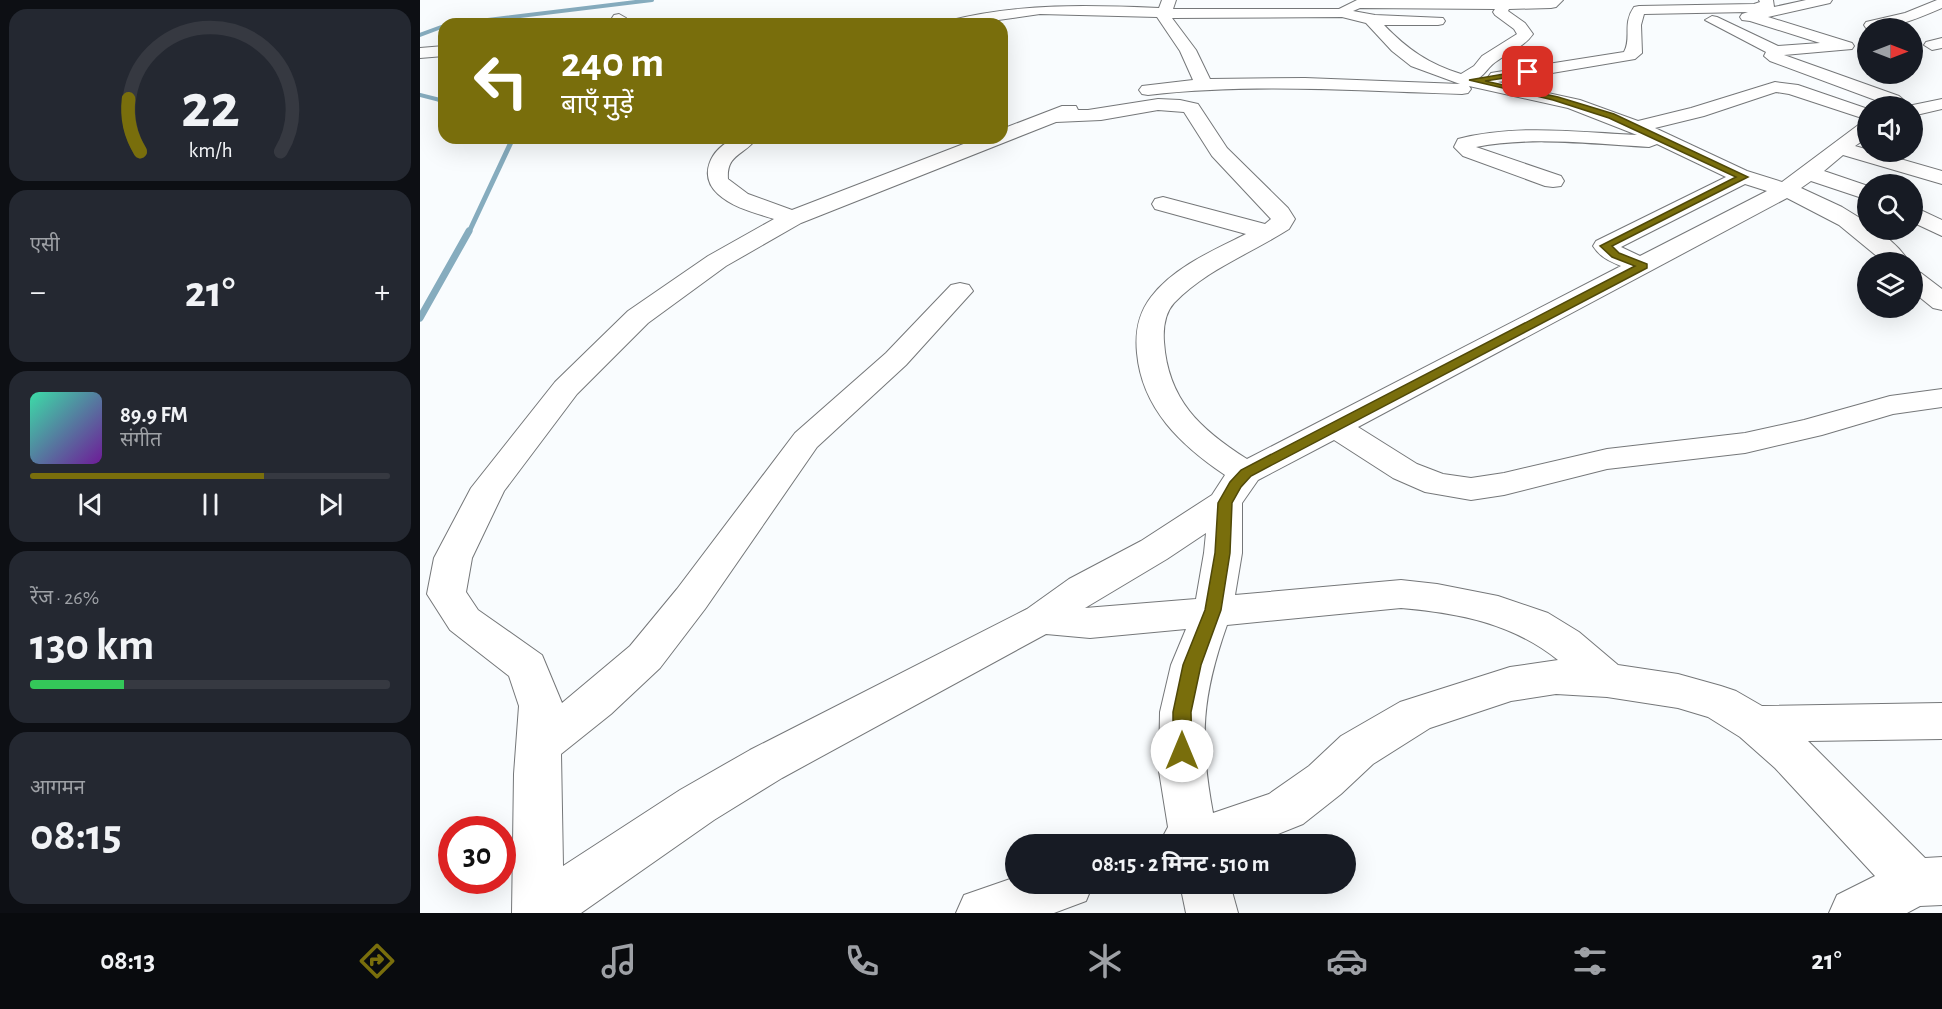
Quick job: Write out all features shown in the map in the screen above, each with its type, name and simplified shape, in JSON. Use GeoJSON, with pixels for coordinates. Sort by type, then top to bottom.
{"type":"FeatureCollection","features":[{"type":"Feature","properties":{"kind":"street"},"geometry":{"type":"LineString","coordinates":[[974,18],[1010,6],[1061,9],[1167,6],[1208,15],[1344,13],[1348,16],[1361,7],[1551,4],[1556,0]]}},
{"type":"Feature","properties":{"kind":"street"},"geometry":{"type":"LineString","coordinates":[[1642,19],[1712,20],[1825,0]]}},
{"type":"Feature","properties":{"kind":"street"},"geometry":{"type":"LineString","coordinates":[[1901,18],[1942,3]]}},
{"type":"Feature","properties":{"kind":"street"},"geometry":{"type":"LineString","coordinates":[[1469,79],[1488,59],[1521,39],[1525,34],[1520,26],[1500,12],[1505,5]]}},
{"type":"Feature","properties":{"kind":"street"},"geometry":{"type":"LineString","coordinates":[[1167,6],[1166,20],[1188,50],[1204,84]]}},
{"type":"Feature","properties":{"kind":"street"},"geometry":{"type":"LineString","coordinates":[[1361,7],[1438,21]]}},
{"type":"Feature","properties":{"kind":"street"},"geometry":{"type":"LineString","coordinates":[[1361,7],[1416,62],[1469,79],[1578,105],[1636,127],[1743,177],[1798,181],[1857,192]]}},
{"type":"Feature","properties":{"kind":"street"},"geometry":{"type":"LineString","coordinates":[[1469,79],[1629,56],[1634,53],[1642,19],[1640,10],[1647,8],[1772,9],[1846,46],[1775,51],[1712,20]]}},
{"type":"Feature","properties":{"kind":"street"},"geometry":{"type":"LineString","coordinates":[[420,52],[438,51]]}},
{"type":"Feature","properties":{"kind":"street"},"geometry":{"type":"LineString","coordinates":[[1775,51],[1772,56],[1776,58],[1880,96]]}},
{"type":"Feature","properties":{"kind":"street"},"geometry":{"type":"LineString","coordinates":[[1008,133],[1049,116],[1141,90],[1204,84],[1289,82],[1433,88],[1508,88]]}},
{"type":"Feature","properties":{"kind":"street"},"geometry":{"type":"LineString","coordinates":[[1636,127],[1697,112],[1775,87],[1792,89],[1857,111]]}},
{"type":"Feature","properties":{"kind":"street"},"geometry":{"type":"LineString","coordinates":[[1923,108],[1942,104]]}},
{"type":"Feature","properties":{"kind":"street"},"geometry":{"type":"LineString","coordinates":[[1049,116],[1103,114],[1157,105],[1191,108],[1219,152],[1280,213],[1283,219],[1281,224],[1221,255],[1164,298],[1151,316],[1151,368],[1163,397],[1182,425],[1208,449],[1236,488],[1213,610],[1192,665],[1182,712],[1182,771],[1191,834]]}},
{"type":"Feature","properties":{"kind":"street"},"geometry":{"type":"LineString","coordinates":[[538,912],[697,805],[766,764],[1041,619],[1083,589],[1154,550],[1236,488],[1266,460],[1335,427],[1643,266],[1798,181],[1857,135]]}},
{"type":"Feature","properties":{"kind":"street"},"geometry":{"type":"LineString","coordinates":[[1553,181],[1470,152],[1464,147],[1465,143],[1497,137],[1536,136],[1669,142]]}},
{"type":"Feature","properties":{"kind":"street"},"geometry":{"type":"LineString","coordinates":[[739,144],[721,157],[716,167],[718,180],[737,198],[793,218]]}},
{"type":"Feature","properties":{"kind":"street"},"geometry":{"type":"LineString","coordinates":[[538,912],[537,774],[542,705],[527,667],[464,621],[446,594],[453,558],[488,488],[566,388],[638,317],[717,261],[793,218],[982,144]]}},
{"type":"Feature","properties":{"kind":"street"},"geometry":{"type":"LineString","coordinates":[[1840,148],[1942,178]]}},
{"type":"Feature","properties":{"kind":"street"},"geometry":{"type":"LineString","coordinates":[[1643,266],[1615,255],[1605,246],[1743,177]]}},
{"type":"Feature","properties":{"kind":"street"},"geometry":{"type":"LineString","coordinates":[[1798,181],[1825,205],[1856,224],[1887,252]]}},
{"type":"Feature","properties":{"kind":"street"},"geometry":{"type":"LineString","coordinates":[[1163,204],[1267,232]]}},
{"type":"Feature","properties":{"kind":"street"},"geometry":{"type":"LineString","coordinates":[[1923,219],[1942,229]]}},
{"type":"Feature","properties":{"kind":"street"},"geometry":{"type":"LineString","coordinates":[[1923,273],[1942,271]]}},
{"type":"Feature","properties":{"kind":"street"},"geometry":{"type":"LineString","coordinates":[[1923,287],[1942,302]]}},
{"type":"Feature","properties":{"kind":"street"},"geometry":{"type":"LineString","coordinates":[[539,745],[596,702],[645,657],[691,599],[806,440],[896,359],[960,291]]}},
{"type":"Feature","properties":{"kind":"street"},"geometry":{"type":"LineString","coordinates":[[1335,427],[1405,471],[1437,484],[1471,489],[1504,484],[1607,459],[1745,443],[1811,428],[1890,405],[1942,398]]}},
{"type":"Feature","properties":{"kind":"street"},"geometry":{"type":"LineString","coordinates":[[1041,619],[1090,623],[1401,594],[1443,597],[1508,615],[1547,631],[1567,645],[1607,680]]}},
{"type":"Feature","properties":{"kind":"street"},"geometry":{"type":"LineString","coordinates":[[1229,834],[1286,809],[1325,780],[1357,750],[1415,715],[1510,684],[1556,677],[1607,680],[1678,691],[1721,703],[1756,724],[1929,882],[1855,913]]}},
{"type":"Feature","properties":{"kind":"street"},"geometry":{"type":"LineString","coordinates":[[1756,724],[1942,721]]}},
{"type":"Feature","properties":{"kind":"street"},"geometry":{"type":"LineString","coordinates":[[982,913],[1038,894]]}},
{"type":"Feature","properties":{"kind":"street"},"geometry":{"type":"LineString","coordinates":[[1206,894],[1212,913]]}},
{"type":"Feature","properties":{"kind":"waterway"},"geometry":{"type":"LineString","coordinates":[[504,18],[652,0]]}},
{"type":"Feature","properties":{"kind":"waterway"},"geometry":{"type":"LineString","coordinates":[[420,35],[438,28]]}},
{"type":"Feature","properties":{"kind":"waterway"},"geometry":{"type":"LineString","coordinates":[[420,95],[438,100]]}},
{"type":"Feature","properties":{"kind":"waterway"},"geometry":{"type":"LineString","coordinates":[[469,232],[510,144]]}},
{"type":"Feature","properties":{"kind":"waterway"},"geometry":{"type":"LineString","coordinates":[[420,318],[469,231]]}},
{"type":"Feature","properties":{"kind":"route"},"geometry":{"type":"LineString","coordinates":[[1182,751],[1182,712],[1192,665],[1213,610],[1223,553],[1225,503],[1235,485],[1246,473],[1266,460],[1370,409],[1643,266],[1615,255],[1605,246],[1608,242],[1743,177],[1612,116],[1555,98],[1473,80],[1528,72]]}}]}
